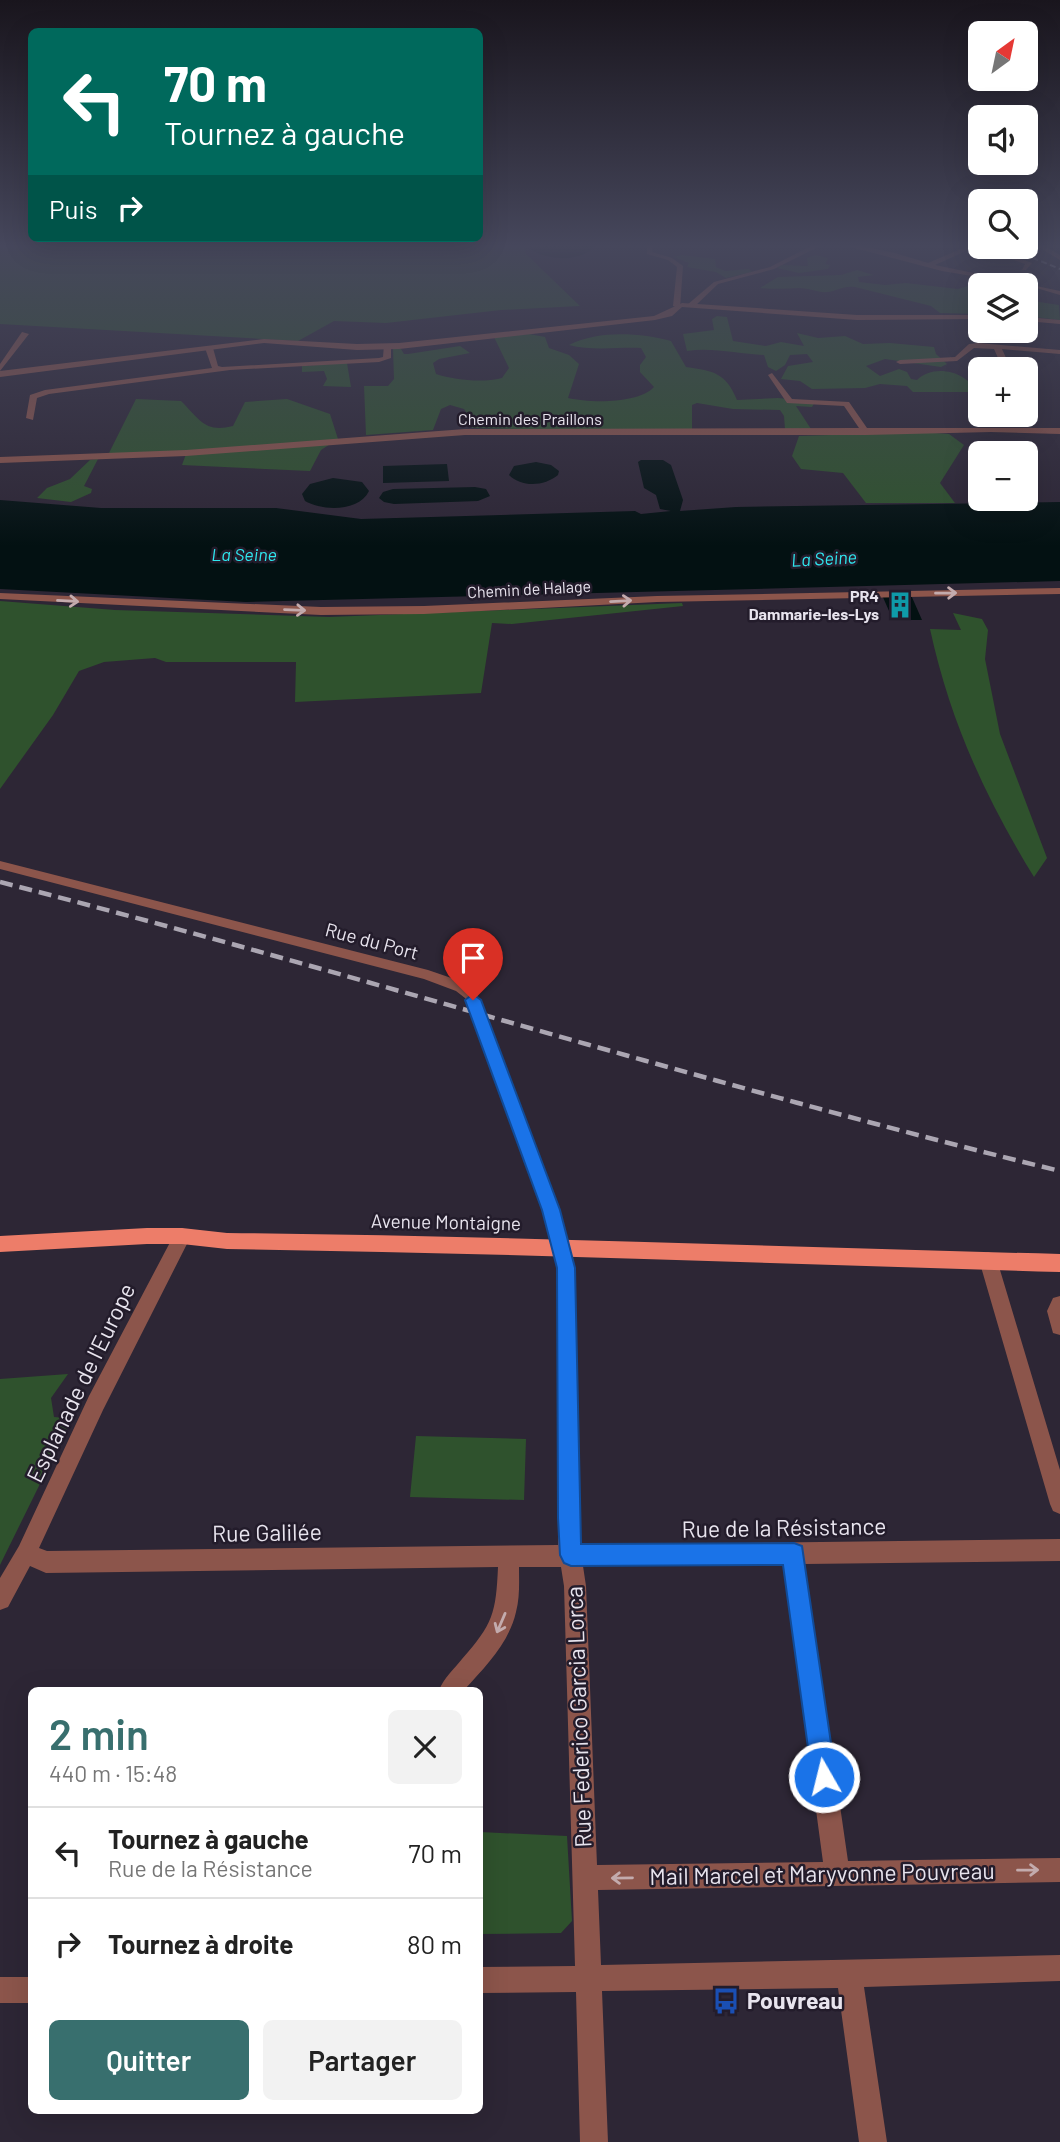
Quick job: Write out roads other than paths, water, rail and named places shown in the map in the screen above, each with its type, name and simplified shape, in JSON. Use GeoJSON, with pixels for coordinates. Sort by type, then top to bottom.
{"type":"FeatureCollection","features":[{"type":"Feature","properties":{"kind":"main road","name":"Avenue Montaigne"},"geometry":{"type":"LineString","coordinates":[[0,1244],[182,1236],[226,1241],[1060,1263]]}},
{"type":"Feature","properties":{"kind":"street"},"geometry":{"type":"LineString","coordinates":[[0,371],[16,346]]}},
{"type":"Feature","properties":{"kind":"street"},"geometry":{"type":"LineString","coordinates":[[0,371],[225,346]]}},
{"type":"Feature","properties":{"kind":"street"},"geometry":{"type":"LineString","coordinates":[[366,346],[397,346]]}},
{"type":"Feature","properties":{"kind":"street"},"geometry":{"type":"LineString","coordinates":[[900,362],[957,359],[973,346]]}},
{"type":"Feature","properties":{"kind":"street"},"geometry":{"type":"LineString","coordinates":[[1005,346],[1060,352]]}},
{"type":"Feature","properties":{"kind":"street"},"geometry":{"type":"LineString","coordinates":[[30,418],[33,397],[38,394],[222,369],[379,360],[387,358],[387,347]]}},
{"type":"Feature","properties":{"kind":"street"},"geometry":{"type":"LineString","coordinates":[[209,348],[215,368],[222,369]]}},
{"type":"Feature","properties":{"kind":"street"},"geometry":{"type":"LineString","coordinates":[[772,375],[790,401],[846,404],[866,432]]}},
{"type":"Feature","properties":{"kind":"street","name":"Chemin des Praillons"},"geometry":{"type":"LineString","coordinates":[[0,460],[186,453],[465,432],[866,432],[992,429],[1060,431]]}},
{"type":"Feature","properties":{"kind":"street","name":"Chemin de Halage"},"geometry":{"type":"LineString","coordinates":[[0,596],[321,611],[424,610],[657,599],[1060,591]]}},
{"type":"Feature","properties":{"kind":"street","name":"Rue du Port"},"geometry":{"type":"LineString","coordinates":[[0,865],[428,975],[467,990],[551,1210],[560,1248]]}},
{"type":"Feature","properties":{"kind":"street","name":"Esplanade de l'Europe"},"geometry":{"type":"LineString","coordinates":[[0,1599],[26,1553],[96,1403],[182,1236]]}},
{"type":"Feature","properties":{"kind":"street","name":"Rue Federico Garcia Lorca"},"geometry":{"type":"LineString","coordinates":[[560,1248],[566,1268],[568,1518],[594,2142]]}},
{"type":"Feature","properties":{"kind":"street"},"geometry":{"type":"LineString","coordinates":[[988,1260],[1060,1504]]}},
{"type":"Feature","properties":{"kind":"street"},"geometry":{"type":"LineString","coordinates":[[1059,1304],[1056,1311],[1060,1327]]}},
{"type":"Feature","properties":{"kind":"street","name":"Rue de la Résistance"},"geometry":{"type":"LineString","coordinates":[[509,1556],[1060,1550]]}},
{"type":"Feature","properties":{"kind":"street","name":"Rue Galilée"},"geometry":{"type":"LineString","coordinates":[[26,1553],[46,1562],[509,1556]]}},
{"type":"Feature","properties":{"kind":"street"},"geometry":{"type":"LineString","coordinates":[[794,1554],[796,1588],[837,1873]]}},
{"type":"Feature","properties":{"kind":"street"},"geometry":{"type":"LineString","coordinates":[[452,1687],[500,1629],[506,1610],[509,1556]]}},
{"type":"Feature","properties":{"kind":"street","name":"Mail Marcel et Maryvonne Pouvreau"},"geometry":{"type":"LineString","coordinates":[[585,1878],[1060,1870]]}},
{"type":"Feature","properties":{"kind":"street"},"geometry":{"type":"LineString","coordinates":[[483,1980],[1060,1968]]}},
{"type":"Feature","properties":{"kind":"street"},"geometry":{"type":"LineString","coordinates":[[849,1974],[873,2142]]}},
{"type":"Feature","properties":{"kind":"street"},"geometry":{"type":"LineString","coordinates":[[0,1990],[28,1990]]}},
{"type":"Feature","properties":{"kind":"water","name":"La Seine"},"geometry":{"type":"Polygon","coordinates":[[[663,460],[671,465],[683,500],[680,511],[736,507],[968,503],[968,511],[1038,511],[1038,502],[1060,502],[1060,581],[246,602],[0,589],[0,500],[101,508],[276,508],[361,519],[635,511],[641,514],[671,511],[660,509],[656,495],[644,488],[638,462],[663,460]]]}},
{"type":"Feature","properties":{"kind":"water"},"geometry":{"type":"Polygon","coordinates":[[[536,462],[551,465],[559,471],[558,475],[547,481],[527,484],[509,475],[514,466],[536,462]]]}},
{"type":"Feature","properties":{"kind":"water"},"geometry":{"type":"Polygon","coordinates":[[[447,464],[449,481],[383,483],[383,466],[447,464]]]}},
{"type":"Feature","properties":{"kind":"water"},"geometry":{"type":"Polygon","coordinates":[[[333,478],[362,482],[369,491],[357,503],[340,508],[321,507],[305,501],[302,494],[310,484],[333,478]]]}},
{"type":"Feature","properties":{"kind":"water"},"geometry":{"type":"Polygon","coordinates":[[[393,489],[486,489],[490,496],[478,501],[394,504],[379,498],[383,492],[393,489]]]}},
{"type":"Feature","properties":{"kind":"water","name":"PR4 Dammarie-les-Lys"},"geometry":{"type":"Polygon","coordinates":[[[882,595],[911,595],[922,620],[893,620],[882,595]]]}},
{"type":"Feature","properties":{"kind":"railway"},"geometry":{"type":"LineString","coordinates":[[0,882],[265,953],[794,1102],[1060,1171]]}},
{"type":"Feature","properties":{"kind":"place","name":"PR4 Dammarie-les-Lys"},"geometry":{"type":"Point","coordinates":[900,605]}},
{"type":"Feature","properties":{"kind":"place","name":"Pouvreau"},"geometry":{"type":"Point","coordinates":[726,2001]}}]}
